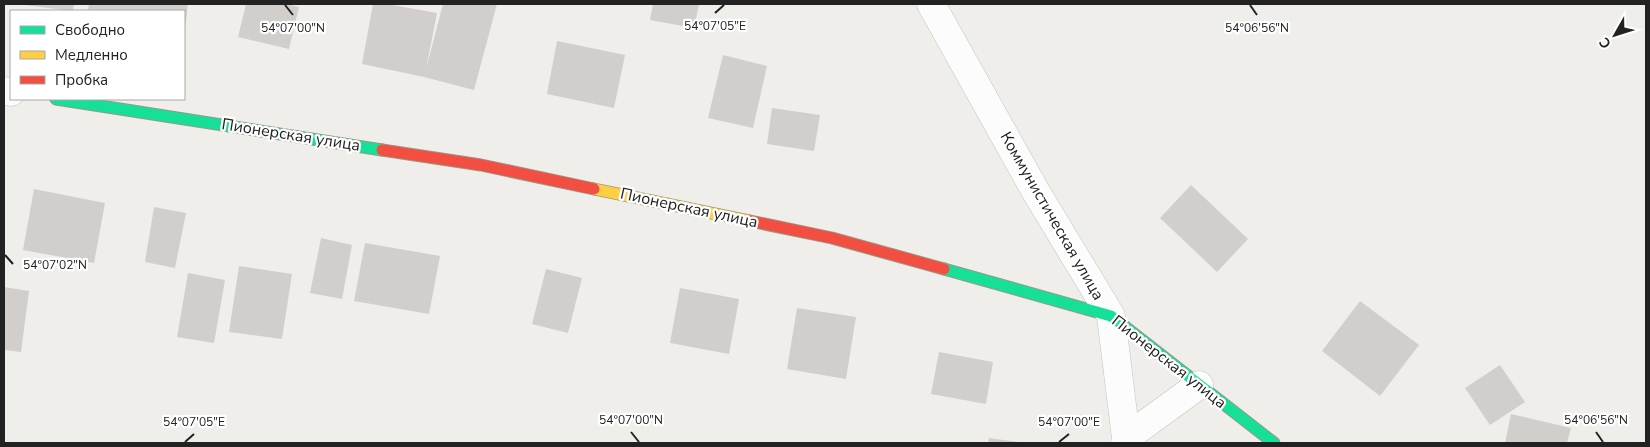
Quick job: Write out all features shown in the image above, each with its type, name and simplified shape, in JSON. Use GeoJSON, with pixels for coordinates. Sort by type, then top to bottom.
{"type":"FeatureCollection","features":[{"type":"Feature","properties":{"kind":"street","name":"Коммунистическая улица"},"geometry":{"type":"LineString","coordinates":[[931,4],[1036,192],[1111,316],[1126,441]]}},
{"type":"Feature","properties":{"kind":"street","name":"Пионерская улица"},"geometry":{"type":"LineString","coordinates":[[62,100],[481,165],[569,183],[832,238],[1111,316],[1274,443]]}},
{"type":"Feature","properties":{"kind":"street"},"geometry":{"type":"LineString","coordinates":[[1126,441],[1199,385]]}},
{"type":"Feature","properties":{"kind":"building"},"geometry":{"type":"Polygon","coordinates":[[[16,4],[74,4],[73,10],[16,4]]]}},
{"type":"Feature","properties":{"kind":"building"},"geometry":{"type":"Polygon","coordinates":[[[89,4],[188,4],[185,28],[185,10],[88,10],[89,4]]]}},
{"type":"Feature","properties":{"kind":"building"},"geometry":{"type":"Polygon","coordinates":[[[246,4],[286,4],[299,7],[289,49],[238,37],[246,4]]]}},
{"type":"Feature","properties":{"kind":"building"},"geometry":{"type":"Polygon","coordinates":[[[373,4],[387,4],[437,13],[426,69],[443,4],[497,4],[474,90],[362,64],[373,4]]]}},
{"type":"Feature","properties":{"kind":"building"},"geometry":{"type":"Polygon","coordinates":[[[653,4],[699,4],[694,28],[650,20],[653,4]]]}},
{"type":"Feature","properties":{"kind":"building"},"geometry":{"type":"Polygon","coordinates":[[[557,41],[625,55],[614,108],[547,94],[557,41]]]}},
{"type":"Feature","properties":{"kind":"building"},"geometry":{"type":"Polygon","coordinates":[[[723,55],[767,66],[753,128],[708,118],[723,55]]]}},
{"type":"Feature","properties":{"kind":"building"},"geometry":{"type":"Polygon","coordinates":[[[772,108],[820,115],[814,151],[767,144],[772,108]]]}},
{"type":"Feature","properties":{"kind":"building"},"geometry":{"type":"Polygon","coordinates":[[[1191,185],[1248,239],[1217,272],[1160,218],[1191,185]]]}},
{"type":"Feature","properties":{"kind":"building"},"geometry":{"type":"Polygon","coordinates":[[[34,189],[105,203],[94,263],[23,250],[34,189]]]}},
{"type":"Feature","properties":{"kind":"building"},"geometry":{"type":"Polygon","coordinates":[[[154,207],[186,213],[175,268],[145,262],[154,207]]]}},
{"type":"Feature","properties":{"kind":"building"},"geometry":{"type":"Polygon","coordinates":[[[321,238],[352,245],[342,299],[310,293],[321,238]]]}},
{"type":"Feature","properties":{"kind":"building"},"geometry":{"type":"Polygon","coordinates":[[[365,243],[440,256],[429,314],[354,301],[365,243]]]}},
{"type":"Feature","properties":{"kind":"building"},"geometry":{"type":"Polygon","coordinates":[[[239,266],[292,274],[282,339],[229,332],[239,266]]]}},
{"type":"Feature","properties":{"kind":"building"},"geometry":{"type":"Polygon","coordinates":[[[546,269],[582,278],[568,333],[532,324],[546,269]]]}},
{"type":"Feature","properties":{"kind":"building"},"geometry":{"type":"Polygon","coordinates":[[[188,273],[225,280],[214,343],[177,337],[188,273]]]}},
{"type":"Feature","properties":{"kind":"building"},"geometry":{"type":"Polygon","coordinates":[[[4,287],[29,291],[21,352],[4,350],[4,287]]]}},
{"type":"Feature","properties":{"kind":"building"},"geometry":{"type":"Polygon","coordinates":[[[680,288],[739,299],[729,354],[670,343],[680,288]]]}},
{"type":"Feature","properties":{"kind":"building"},"geometry":{"type":"Polygon","coordinates":[[[1360,301],[1419,345],[1380,396],[1322,351],[1360,301]]]}},
{"type":"Feature","properties":{"kind":"building"},"geometry":{"type":"Polygon","coordinates":[[[797,308],[856,317],[846,379],[787,369],[797,308]]]}},
{"type":"Feature","properties":{"kind":"building"},"geometry":{"type":"Polygon","coordinates":[[[939,352],[993,362],[986,404],[931,394],[939,352]]]}},
{"type":"Feature","properties":{"kind":"building"},"geometry":{"type":"Polygon","coordinates":[[[1500,365],[1525,402],[1490,425],[1465,388],[1500,365]]]}},
{"type":"Feature","properties":{"kind":"building"},"geometry":{"type":"Polygon","coordinates":[[[1511,414],[1571,428],[1567,443],[1505,443],[1511,414]]]}},
{"type":"Feature","properties":{"kind":"building"},"geometry":{"type":"Polygon","coordinates":[[[989,438],[1018,442],[1018,443],[988,443],[989,438]]]}},
{"type":"Feature","properties":{"kind":"traffic: fast"},"geometry":{"type":"LineString","coordinates":[[62,100],[382,150]]}},
{"type":"Feature","properties":{"kind":"traffic: fast"},"geometry":{"type":"LineString","coordinates":[[944,269],[1111,316],[1274,443]]}},
{"type":"Feature","properties":{"kind":"traffic: slow"},"geometry":{"type":"LineString","coordinates":[[594,189],[750,221]]}},
{"type":"Feature","properties":{"kind":"traffic: jam"},"geometry":{"type":"LineString","coordinates":[[382,150],[481,165],[594,189]]}},
{"type":"Feature","properties":{"kind":"traffic: jam"},"geometry":{"type":"LineString","coordinates":[[750,221],[832,238],[944,269]]}}]}
